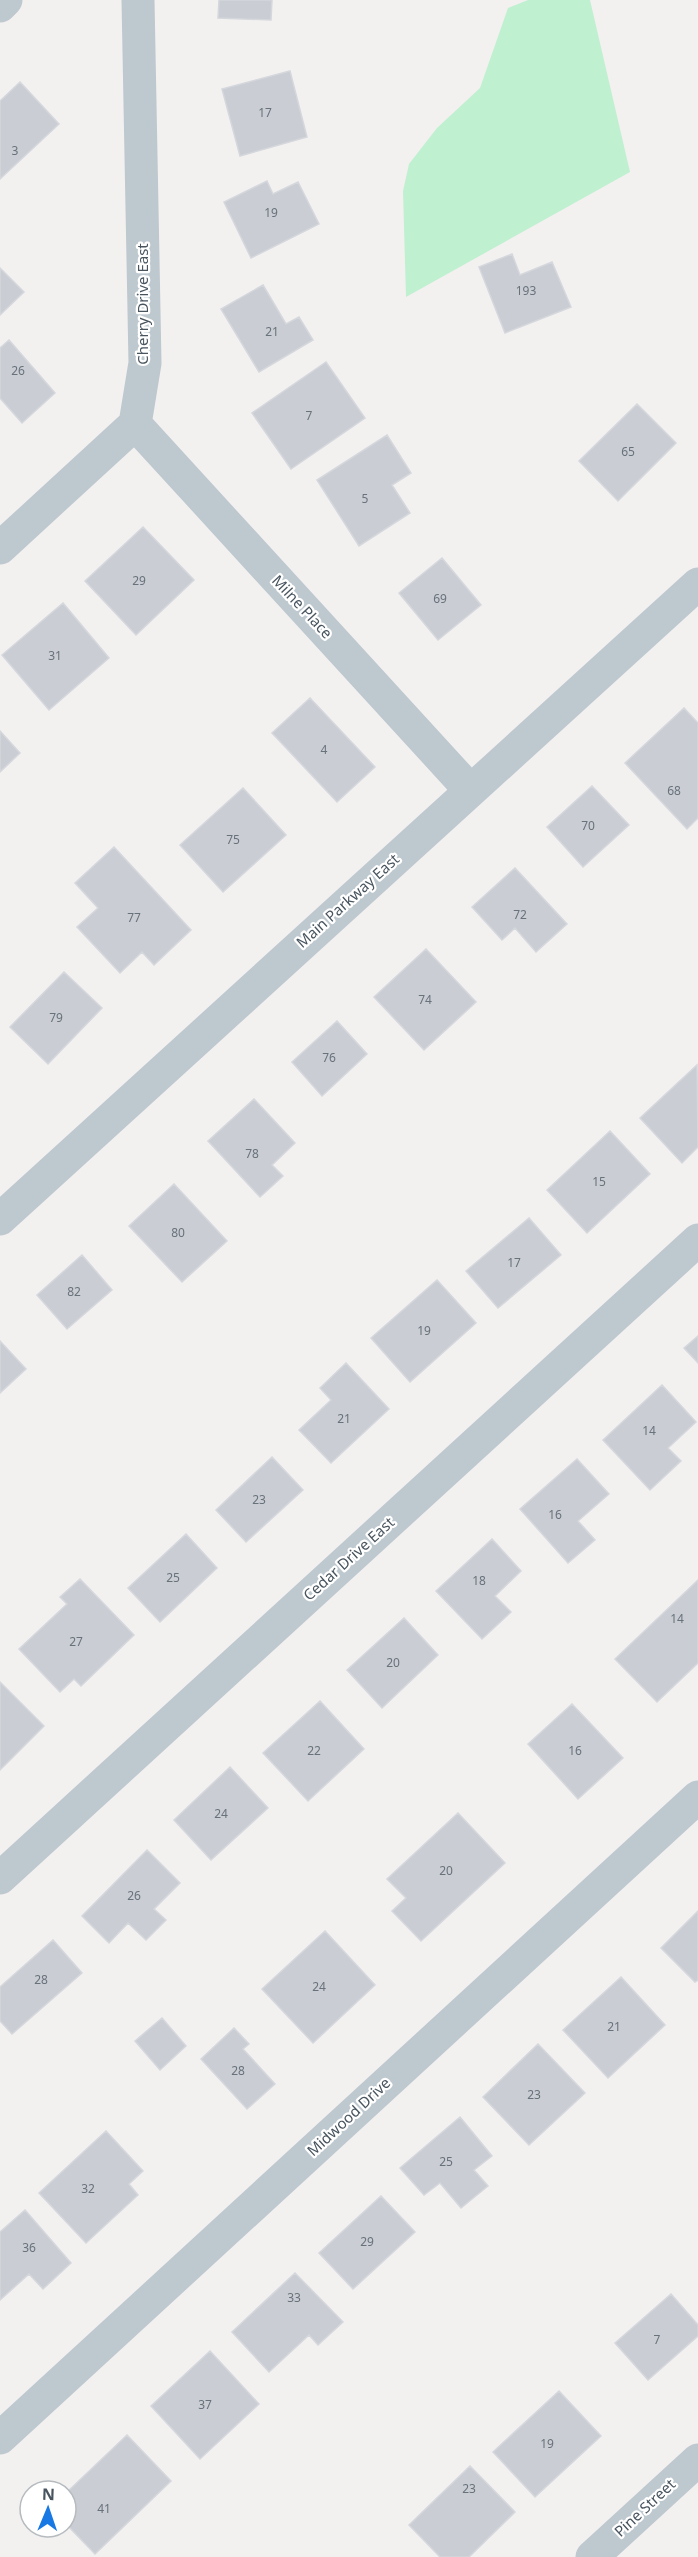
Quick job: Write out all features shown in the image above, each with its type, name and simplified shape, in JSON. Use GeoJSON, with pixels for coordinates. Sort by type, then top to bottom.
{"type":"FeatureCollection","features":[{"type":"Feature","properties":{"kind":"street"},"geometry":{"type":"LineString","coordinates":[[0,6],[6,0]]}},
{"type":"Feature","properties":{"kind":"street","name":"Cherry Drive East"},"geometry":{"type":"LineString","coordinates":[[135,424],[145,363],[138,0]]}},
{"type":"Feature","properties":{"kind":"street"},"geometry":{"type":"LineString","coordinates":[[0,548],[135,424]]}},
{"type":"Feature","properties":{"kind":"street","name":"Milne Place"},"geometry":{"type":"LineString","coordinates":[[135,424],[470,790]]}},
{"type":"Feature","properties":{"kind":"street","name":"Main Parkway East"},"geometry":{"type":"LineString","coordinates":[[0,1219],[698,584]]}},
{"type":"Feature","properties":{"kind":"street","name":"Cedar Drive East"},"geometry":{"type":"LineString","coordinates":[[0,1878],[698,1240]]}},
{"type":"Feature","properties":{"kind":"street","name":"Midwood Drive"},"geometry":{"type":"LineString","coordinates":[[0,2438],[698,1797]]}},
{"type":"Feature","properties":{"kind":"street","name":"Pine Street"},"geometry":{"type":"LineString","coordinates":[[592,2557],[698,2460]]}},
{"type":"Feature","properties":{"kind":"green space"},"geometry":{"type":"Polygon","coordinates":[[[528,0],[590,0],[630,172],[406,297],[403,191],[409,164],[437,128],[480,88],[508,8],[528,0]]]}},
{"type":"Feature","properties":{"kind":"building"},"geometry":{"type":"Polygon","coordinates":[[[219,0],[272,0],[271,20],[218,18],[219,0]]]}},
{"type":"Feature","properties":{"kind":"building"},"geometry":{"type":"Polygon","coordinates":[[[290,71],[307,137],[240,156],[222,89],[290,71]]]}},
{"type":"Feature","properties":{"kind":"building"},"geometry":{"type":"Polygon","coordinates":[[[20,82],[59,124],[0,179],[0,101],[20,82]]]}},
{"type":"Feature","properties":{"kind":"building"},"geometry":{"type":"Polygon","coordinates":[[[267,181],[273,194],[298,182],[319,224],[251,258],[224,202],[267,181]]]}},
{"type":"Feature","properties":{"kind":"building"},"geometry":{"type":"Polygon","coordinates":[[[512,254],[520,275],[552,262],[571,307],[505,333],[479,267],[512,254]]]}},
{"type":"Feature","properties":{"kind":"building"},"geometry":{"type":"Polygon","coordinates":[[[0,268],[24,292],[0,315],[0,268]]]}},
{"type":"Feature","properties":{"kind":"building"},"geometry":{"type":"Polygon","coordinates":[[[263,285],[286,324],[299,317],[313,340],[259,372],[221,309],[263,285]]]}},
{"type":"Feature","properties":{"kind":"building"},"geometry":{"type":"Polygon","coordinates":[[[9,340],[55,393],[22,423],[0,398],[0,348],[9,340]]]}},
{"type":"Feature","properties":{"kind":"building"},"geometry":{"type":"Polygon","coordinates":[[[326,362],[365,418],[291,469],[252,413],[326,362]]]}},
{"type":"Feature","properties":{"kind":"building"},"geometry":{"type":"Polygon","coordinates":[[[637,404],[676,443],[618,501],[579,461],[637,404]]]}},
{"type":"Feature","properties":{"kind":"building"},"geometry":{"type":"Polygon","coordinates":[[[387,435],[411,473],[392,485],[410,513],[359,546],[317,480],[387,435]]]}},
{"type":"Feature","properties":{"kind":"building"},"geometry":{"type":"Polygon","coordinates":[[[143,527],[194,580],[136,635],[85,581],[143,527]]]}},
{"type":"Feature","properties":{"kind":"building"},"geometry":{"type":"Polygon","coordinates":[[[442,558],[481,605],[438,640],[399,593],[442,558]]]}},
{"type":"Feature","properties":{"kind":"building"},"geometry":{"type":"Polygon","coordinates":[[[63,603],[109,658],[49,710],[2,655],[63,603]]]}},
{"type":"Feature","properties":{"kind":"building"},"geometry":{"type":"Polygon","coordinates":[[[310,698],[375,767],[337,802],[272,733],[310,698]]]}},
{"type":"Feature","properties":{"kind":"building"},"geometry":{"type":"Polygon","coordinates":[[[684,708],[698,723],[698,818],[687,829],[625,763],[684,708]]]}},
{"type":"Feature","properties":{"kind":"building"},"geometry":{"type":"Polygon","coordinates":[[[0,731],[20,753],[0,772],[0,731]]]}},
{"type":"Feature","properties":{"kind":"building"},"geometry":{"type":"Polygon","coordinates":[[[592,786],[629,825],[583,867],[547,827],[592,786]]]}},
{"type":"Feature","properties":{"kind":"building"},"geometry":{"type":"Polygon","coordinates":[[[243,788],[286,835],[223,892],[180,845],[243,788]]]}},
{"type":"Feature","properties":{"kind":"building"},"geometry":{"type":"Polygon","coordinates":[[[114,847],[191,930],[154,965],[142,952],[120,973],[77,927],[98,908],[75,883],[114,847]]]}},
{"type":"Feature","properties":{"kind":"building"},"geometry":{"type":"Polygon","coordinates":[[[515,868],[567,924],[536,952],[515,928],[502,940],[472,907],[515,868]]]}},
{"type":"Feature","properties":{"kind":"building"},"geometry":{"type":"Polygon","coordinates":[[[426,949],[476,1002],[424,1050],[374,997],[426,949]]]}},
{"type":"Feature","properties":{"kind":"building"},"geometry":{"type":"Polygon","coordinates":[[[64,972],[102,1008],[48,1064],[10,1027],[64,972]]]}},
{"type":"Feature","properties":{"kind":"building"},"geometry":{"type":"Polygon","coordinates":[[[337,1021],[367,1054],[322,1096],[292,1062],[337,1021]]]}},
{"type":"Feature","properties":{"kind":"building"},"geometry":{"type":"Polygon","coordinates":[[[697,1065],[698,1147],[682,1163],[640,1118],[697,1065]]]}},
{"type":"Feature","properties":{"kind":"building"},"geometry":{"type":"Polygon","coordinates":[[[254,1099],[295,1143],[272,1165],[283,1176],[260,1197],[208,1141],[254,1099]]]}},
{"type":"Feature","properties":{"kind":"building"},"geometry":{"type":"Polygon","coordinates":[[[610,1131],[650,1174],[587,1233],[547,1190],[610,1131]]]}},
{"type":"Feature","properties":{"kind":"building"},"geometry":{"type":"Polygon","coordinates":[[[174,1184],[227,1241],[182,1282],[129,1226],[174,1184]]]}},
{"type":"Feature","properties":{"kind":"building"},"geometry":{"type":"Polygon","coordinates":[[[529,1218],[561,1255],[498,1308],[466,1271],[529,1218]]]}},
{"type":"Feature","properties":{"kind":"building"},"geometry":{"type":"Polygon","coordinates":[[[82,1255],[112,1290],[67,1329],[37,1295],[82,1255]]]}},
{"type":"Feature","properties":{"kind":"building"},"geometry":{"type":"Polygon","coordinates":[[[437,1280],[476,1323],[410,1382],[371,1338],[437,1280]]]}},
{"type":"Feature","properties":{"kind":"building"},"geometry":{"type":"Polygon","coordinates":[[[698,1336],[698,1363],[684,1348],[698,1336]]]}},
{"type":"Feature","properties":{"kind":"building"},"geometry":{"type":"Polygon","coordinates":[[[0,1341],[26,1369],[0,1393],[0,1341]]]}},
{"type":"Feature","properties":{"kind":"building"},"geometry":{"type":"Polygon","coordinates":[[[346,1363],[389,1409],[331,1463],[299,1430],[331,1400],[320,1388],[346,1363]]]}},
{"type":"Feature","properties":{"kind":"building"},"geometry":{"type":"Polygon","coordinates":[[[662,1385],[696,1422],[668,1448],[681,1461],[650,1490],[603,1440],[662,1385]]]}},
{"type":"Feature","properties":{"kind":"building"},"geometry":{"type":"Polygon","coordinates":[[[272,1457],[303,1490],[246,1542],[216,1510],[272,1457]]]}},
{"type":"Feature","properties":{"kind":"building"},"geometry":{"type":"Polygon","coordinates":[[[577,1459],[609,1494],[578,1521],[595,1540],[568,1563],[520,1509],[577,1459]]]}},
{"type":"Feature","properties":{"kind":"building"},"geometry":{"type":"Polygon","coordinates":[[[186,1534],[217,1568],[160,1622],[128,1588],[186,1534]]]}},
{"type":"Feature","properties":{"kind":"building"},"geometry":{"type":"Polygon","coordinates":[[[492,1539],[521,1571],[495,1596],[511,1612],[482,1639],[436,1591],[492,1539]]]}},
{"type":"Feature","properties":{"kind":"building"},"geometry":{"type":"Polygon","coordinates":[[[80,1579],[134,1635],[81,1686],[74,1679],[60,1692],[19,1649],[67,1604],[60,1597],[80,1579]]]}},
{"type":"Feature","properties":{"kind":"building"},"geometry":{"type":"Polygon","coordinates":[[[698,1580],[698,1663],[657,1702],[615,1659],[698,1580]]]}},
{"type":"Feature","properties":{"kind":"building"},"geometry":{"type":"Polygon","coordinates":[[[404,1618],[438,1655],[382,1708],[347,1670],[404,1618]]]}},
{"type":"Feature","properties":{"kind":"building"},"geometry":{"type":"Polygon","coordinates":[[[0,1682],[44,1726],[0,1770],[0,1682]]]}},
{"type":"Feature","properties":{"kind":"building"},"geometry":{"type":"Polygon","coordinates":[[[320,1701],[364,1749],[308,1801],[263,1753],[320,1701]]]}},
{"type":"Feature","properties":{"kind":"building"},"geometry":{"type":"Polygon","coordinates":[[[572,1704],[623,1758],[578,1799],[528,1744],[572,1704]]]}},
{"type":"Feature","properties":{"kind":"building"},"geometry":{"type":"Polygon","coordinates":[[[230,1767],[268,1808],[211,1860],[174,1820],[230,1767]]]}},
{"type":"Feature","properties":{"kind":"building"},"geometry":{"type":"Polygon","coordinates":[[[458,1813],[505,1863],[421,1941],[392,1911],[406,1898],[387,1879],[458,1813]]]}},
{"type":"Feature","properties":{"kind":"building"},"geometry":{"type":"Polygon","coordinates":[[[147,1850],[180,1883],[154,1909],[166,1920],[146,1940],[128,1923],[109,1943],[82,1916],[147,1850]]]}},
{"type":"Feature","properties":{"kind":"building"},"geometry":{"type":"Polygon","coordinates":[[[698,1911],[698,1980],[695,1982],[661,1948],[698,1911]]]}},
{"type":"Feature","properties":{"kind":"building"},"geometry":{"type":"Polygon","coordinates":[[[325,1931],[375,1985],[313,2043],[262,1989],[325,1931]]]}},
{"type":"Feature","properties":{"kind":"building"},"geometry":{"type":"Polygon","coordinates":[[[53,1940],[82,1973],[12,2034],[0,2021],[0,1987],[53,1940]]]}},
{"type":"Feature","properties":{"kind":"building"},"geometry":{"type":"Polygon","coordinates":[[[621,1977],[665,2025],[608,2078],[563,2030],[621,1977]]]}},
{"type":"Feature","properties":{"kind":"building"},"geometry":{"type":"Polygon","coordinates":[[[162,2018],[186,2046],[160,2070],[135,2041],[162,2018]]]}},
{"type":"Feature","properties":{"kind":"building"},"geometry":{"type":"Polygon","coordinates":[[[234,2028],[249,2044],[243,2049],[275,2084],[247,2109],[201,2059],[234,2028]]]}},
{"type":"Feature","properties":{"kind":"building"},"geometry":{"type":"Polygon","coordinates":[[[538,2044],[585,2093],[529,2145],[483,2097],[538,2044]]]}},
{"type":"Feature","properties":{"kind":"building"},"geometry":{"type":"Polygon","coordinates":[[[460,2117],[492,2156],[474,2170],[488,2186],[461,2208],[440,2183],[424,2195],[400,2168],[460,2117]]]}},
{"type":"Feature","properties":{"kind":"building"},"geometry":{"type":"Polygon","coordinates":[[[106,2131],[143,2171],[129,2184],[138,2195],[86,2243],[39,2193],[106,2131]]]}},
{"type":"Feature","properties":{"kind":"building"},"geometry":{"type":"Polygon","coordinates":[[[381,2196],[415,2232],[353,2289],[319,2253],[381,2196]]]}},
{"type":"Feature","properties":{"kind":"building"},"geometry":{"type":"Polygon","coordinates":[[[25,2210],[71,2263],[43,2289],[29,2274],[0,2300],[0,2232],[25,2210]]]}},
{"type":"Feature","properties":{"kind":"building"},"geometry":{"type":"Polygon","coordinates":[[[295,2273],[343,2322],[318,2345],[309,2335],[269,2372],[232,2332],[295,2273]]]}},
{"type":"Feature","properties":{"kind":"building"},"geometry":{"type":"Polygon","coordinates":[[[671,2294],[698,2325],[698,2336],[648,2380],[615,2343],[671,2294]]]}},
{"type":"Feature","properties":{"kind":"building"},"geometry":{"type":"Polygon","coordinates":[[[210,2351],[259,2404],[200,2459],[151,2406],[210,2351]]]}},
{"type":"Feature","properties":{"kind":"building"},"geometry":{"type":"Polygon","coordinates":[[[559,2391],[601,2436],[535,2497],[493,2452],[559,2391]]]}},
{"type":"Feature","properties":{"kind":"building"},"geometry":{"type":"Polygon","coordinates":[[[127,2435],[171,2481],[95,2554],[78,2536],[78,2482],[127,2435]]]}},
{"type":"Feature","properties":{"kind":"building"},"geometry":{"type":"Polygon","coordinates":[[[470,2466],[515,2512],[469,2557],[440,2557],[409,2525],[470,2466]]]}}]}
